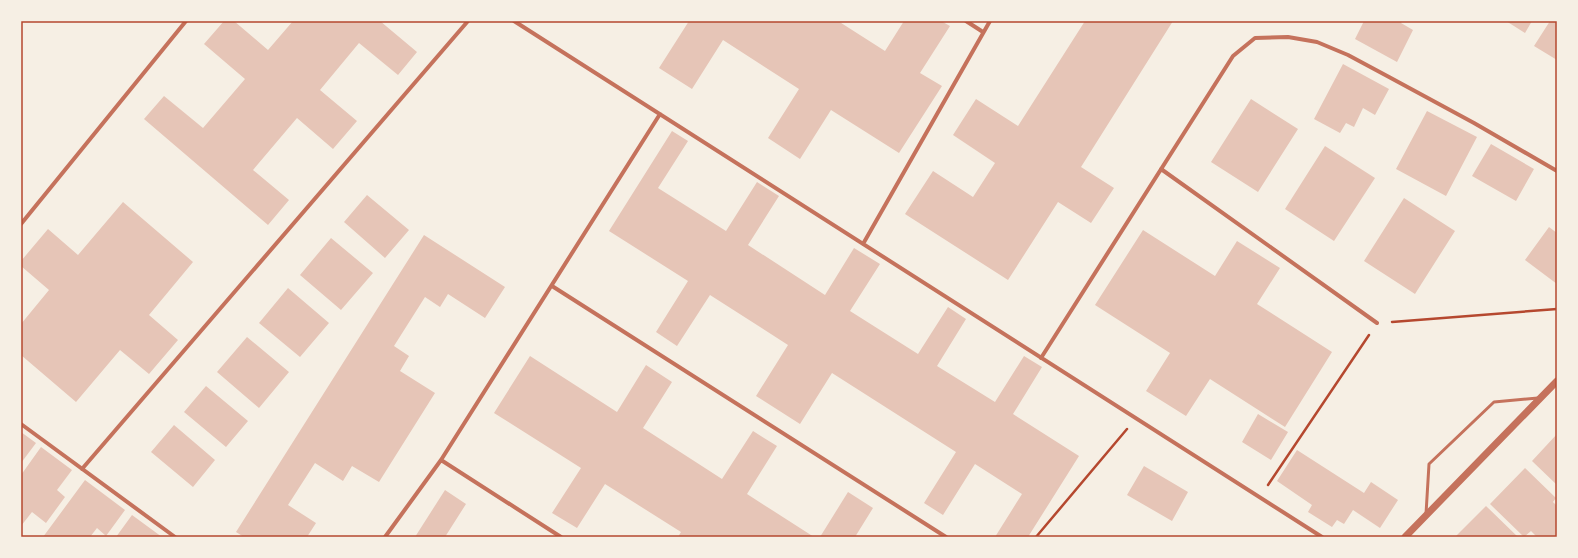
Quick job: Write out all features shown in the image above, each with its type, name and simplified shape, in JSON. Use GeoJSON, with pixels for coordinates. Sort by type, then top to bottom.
{"type":"FeatureCollection","features":[{"type":"Feature","properties":{"kind":"street"},"geometry":{"type":"LineString","coordinates":[[21,224],[186,21]]}},
{"type":"Feature","properties":{"kind":"street"},"geometry":{"type":"LineString","coordinates":[[82,469],[468,21]]}},
{"type":"Feature","properties":{"kind":"street"},"geometry":{"type":"LineString","coordinates":[[514,21],[1322,537]]}},
{"type":"Feature","properties":{"kind":"street"},"geometry":{"type":"LineString","coordinates":[[966,21],[983,32]]}},
{"type":"Feature","properties":{"kind":"street"},"geometry":{"type":"LineString","coordinates":[[863,244],[990,21]]}},
{"type":"Feature","properties":{"kind":"street"},"geometry":{"type":"LineString","coordinates":[[1041,358],[1233,56],[1255,38],[1288,37],[1317,42],[1348,55],[1474,123],[1557,171]]}},
{"type":"Feature","properties":{"kind":"street"},"geometry":{"type":"LineString","coordinates":[[386,537],[441,460],[660,114]]}},
{"type":"Feature","properties":{"kind":"street"},"geometry":{"type":"LineString","coordinates":[[1161,168],[1378,323]]}},
{"type":"Feature","properties":{"kind":"street"},"geometry":{"type":"LineString","coordinates":[[552,286],[946,537]]}},
{"type":"Feature","properties":{"kind":"street"},"geometry":{"type":"LineString","coordinates":[[1406,537],[1557,382]]}},
{"type":"Feature","properties":{"kind":"street"},"geometry":{"type":"LineString","coordinates":[[21,424],[175,537]]}},
{"type":"Feature","properties":{"kind":"street"},"geometry":{"type":"LineString","coordinates":[[441,460],[561,537]]}},
{"type":"Feature","properties":{"kind":"lane"},"geometry":{"type":"LineString","coordinates":[[1426,517],[1429,464],[1494,402],[1542,398]]}},
{"type":"Feature","properties":{"kind":"path"},"geometry":{"type":"LineString","coordinates":[[1259,497],[1378,323],[1557,309]]}},
{"type":"Feature","properties":{"kind":"path"},"geometry":{"type":"LineString","coordinates":[[1036,537],[1136,418]]}},
{"type":"Feature","properties":{"kind":"building"},"geometry":{"type":"Polygon","coordinates":[[[224,21],[234,21],[268,50],[293,21],[380,21],[417,52],[398,75],[359,43],[320,90],[357,121],[333,149],[297,118],[253,170],[289,200],[268,225],[144,119],[164,96],[203,128],[245,79],[204,44],[224,21]]]}},
{"type":"Feature","properties":{"kind":"building"},"geometry":{"type":"Polygon","coordinates":[[[689,21],[838,21],[885,51],[904,21],[941,21],[950,26],[920,73],[942,86],[899,153],[831,110],[800,159],[768,138],[799,89],[723,40],[692,89],[659,68],[689,21]]]}},
{"type":"Feature","properties":{"kind":"building"},"geometry":{"type":"Polygon","coordinates":[[[1085,21],[1173,21],[1081,167],[1114,188],[1091,223],[1058,202],[1008,280],[905,214],[933,171],[973,197],[995,163],[953,135],[976,99],[1018,126],[1085,21]]]}},
{"type":"Feature","properties":{"kind":"building"},"geometry":{"type":"Polygon","coordinates":[[[1364,21],[1402,21],[1401,23],[1413,30],[1397,62],[1355,39],[1364,21]]]}},
{"type":"Feature","properties":{"kind":"building"},"geometry":{"type":"Polygon","coordinates":[[[1506,21],[1532,21],[1525,33],[1506,21]]]}},
{"type":"Feature","properties":{"kind":"building"},"geometry":{"type":"Polygon","coordinates":[[[1550,21],[1557,21],[1557,60],[1534,46],[1550,21]]]}},
{"type":"Feature","properties":{"kind":"building"},"geometry":{"type":"Polygon","coordinates":[[[1343,64],[1389,89],[1375,115],[1363,108],[1354,127],[1346,123],[1340,133],[1314,119],[1343,64]]]}},
{"type":"Feature","properties":{"kind":"building"},"geometry":{"type":"Polygon","coordinates":[[[1251,99],[1298,129],[1258,192],[1211,162],[1251,99]]]}},
{"type":"Feature","properties":{"kind":"building"},"geometry":{"type":"Polygon","coordinates":[[[1427,111],[1477,137],[1446,196],[1396,169],[1427,111]]]}},
{"type":"Feature","properties":{"kind":"building"},"geometry":{"type":"Polygon","coordinates":[[[672,131],[688,141],[658,188],[726,231],[757,182],[779,196],[748,245],[825,295],[854,248],[880,264],[850,311],[918,354],[948,307],[966,319],[937,366],[995,402],[1024,356],[1042,367],[1013,414],[1079,456],[1028,537],[995,537],[1022,494],[975,464],[943,515],[924,503],[956,452],[832,373],[800,424],[756,396],[788,345],[710,295],[677,346],[656,332],[688,281],[609,231],[672,131]]]}},
{"type":"Feature","properties":{"kind":"building"},"geometry":{"type":"Polygon","coordinates":[[[1491,144],[1534,169],[1516,201],[1472,176],[1491,144]]]}},
{"type":"Feature","properties":{"kind":"building"},"geometry":{"type":"Polygon","coordinates":[[[1325,146],[1375,178],[1334,241],[1285,209],[1325,146]]]}},
{"type":"Feature","properties":{"kind":"building"},"geometry":{"type":"Polygon","coordinates":[[[367,195],[409,230],[385,258],[344,222],[367,195]]]}},
{"type":"Feature","properties":{"kind":"building"},"geometry":{"type":"Polygon","coordinates":[[[1404,198],[1455,231],[1415,294],[1364,261],[1404,198]]]}},
{"type":"Feature","properties":{"kind":"building"},"geometry":{"type":"Polygon","coordinates":[[[123,202],[193,262],[149,315],[178,340],[149,374],[120,350],[76,402],[21,355],[21,324],[49,290],[21,266],[21,261],[48,229],[78,255],[123,202]]]}},
{"type":"Feature","properties":{"kind":"building"},"geometry":{"type":"Polygon","coordinates":[[[1549,227],[1557,233],[1557,284],[1525,260],[1549,227]]]}},
{"type":"Feature","properties":{"kind":"building"},"geometry":{"type":"Polygon","coordinates":[[[1143,230],[1215,276],[1237,241],[1280,268],[1257,304],[1332,352],[1285,427],[1210,379],[1186,416],[1146,391],[1170,353],[1095,305],[1143,230]]]}},
{"type":"Feature","properties":{"kind":"building"},"geometry":{"type":"Polygon","coordinates":[[[424,235],[505,287],[485,318],[448,294],[440,307],[425,297],[394,346],[409,356],[400,371],[435,393],[379,482],[352,466],[343,481],[315,463],[288,505],[316,523],[307,537],[244,537],[236,532],[424,235]]]}},
{"type":"Feature","properties":{"kind":"building"},"geometry":{"type":"Polygon","coordinates":[[[331,238],[373,273],[341,310],[300,275],[331,238]]]}},
{"type":"Feature","properties":{"kind":"building"},"geometry":{"type":"Polygon","coordinates":[[[288,288],[329,323],[300,357],[259,323],[288,288]]]}},
{"type":"Feature","properties":{"kind":"building"},"geometry":{"type":"Polygon","coordinates":[[[247,337],[289,372],[259,408],[217,372],[247,337]]]}},
{"type":"Feature","properties":{"kind":"building"},"geometry":{"type":"Polygon","coordinates":[[[530,356],[617,412],[646,365],[672,382],[643,428],[722,479],[753,431],[777,446],[747,494],[814,537],[678,537],[681,532],[605,484],[577,528],[552,513],[581,468],[494,413],[530,356]]]}},
{"type":"Feature","properties":{"kind":"building"},"geometry":{"type":"Polygon","coordinates":[[[206,386],[248,421],[226,447],[184,412],[206,386]]]}},
{"type":"Feature","properties":{"kind":"building"},"geometry":{"type":"Polygon","coordinates":[[[1258,414],[1288,432],[1271,460],[1242,442],[1258,414]]]}},
{"type":"Feature","properties":{"kind":"building"},"geometry":{"type":"Polygon","coordinates":[[[174,425],[215,460],[193,487],[151,452],[174,425]]]}},
{"type":"Feature","properties":{"kind":"building"},"geometry":{"type":"Polygon","coordinates":[[[21,432],[36,443],[21,463],[21,432]]]}},
{"type":"Feature","properties":{"kind":"building"},"geometry":{"type":"Polygon","coordinates":[[[1557,434],[1557,485],[1532,461],[1557,434]]]}},
{"type":"Feature","properties":{"kind":"building"},"geometry":{"type":"Polygon","coordinates":[[[41,447],[72,470],[57,490],[65,497],[46,523],[32,512],[21,526],[21,475],[41,447]]]}},
{"type":"Feature","properties":{"kind":"building"},"geometry":{"type":"Polygon","coordinates":[[[1297,450],[1364,493],[1371,482],[1398,500],[1380,528],[1353,510],[1344,524],[1337,520],[1332,527],[1308,512],[1312,505],[1277,481],[1297,450]]]}},
{"type":"Feature","properties":{"kind":"building"},"geometry":{"type":"Polygon","coordinates":[[[1144,466],[1188,492],[1172,521],[1127,495],[1144,466]]]}},
{"type":"Feature","properties":{"kind":"building"},"geometry":{"type":"Polygon","coordinates":[[[1525,468],[1556,498],[1553,502],[1557,506],[1557,537],[1537,537],[1531,531],[1524,537],[1490,504],[1525,468]]]}},
{"type":"Feature","properties":{"kind":"building"},"geometry":{"type":"Polygon","coordinates":[[[85,480],[125,510],[106,536],[97,528],[90,537],[43,537],[85,480]]]}},
{"type":"Feature","properties":{"kind":"building"},"geometry":{"type":"Polygon","coordinates":[[[445,490],[466,504],[445,537],[415,537],[445,490]]]}},
{"type":"Feature","properties":{"kind":"building"},"geometry":{"type":"Polygon","coordinates":[[[848,492],[873,508],[855,537],[820,537],[848,492]]]}},
{"type":"Feature","properties":{"kind":"building"},"geometry":{"type":"Polygon","coordinates":[[[1486,506],[1518,537],[1455,537],[1486,506]]]}},
{"type":"Feature","properties":{"kind":"building"},"geometry":{"type":"Polygon","coordinates":[[[132,515],[162,537],[116,537],[132,515]]]}}]}
